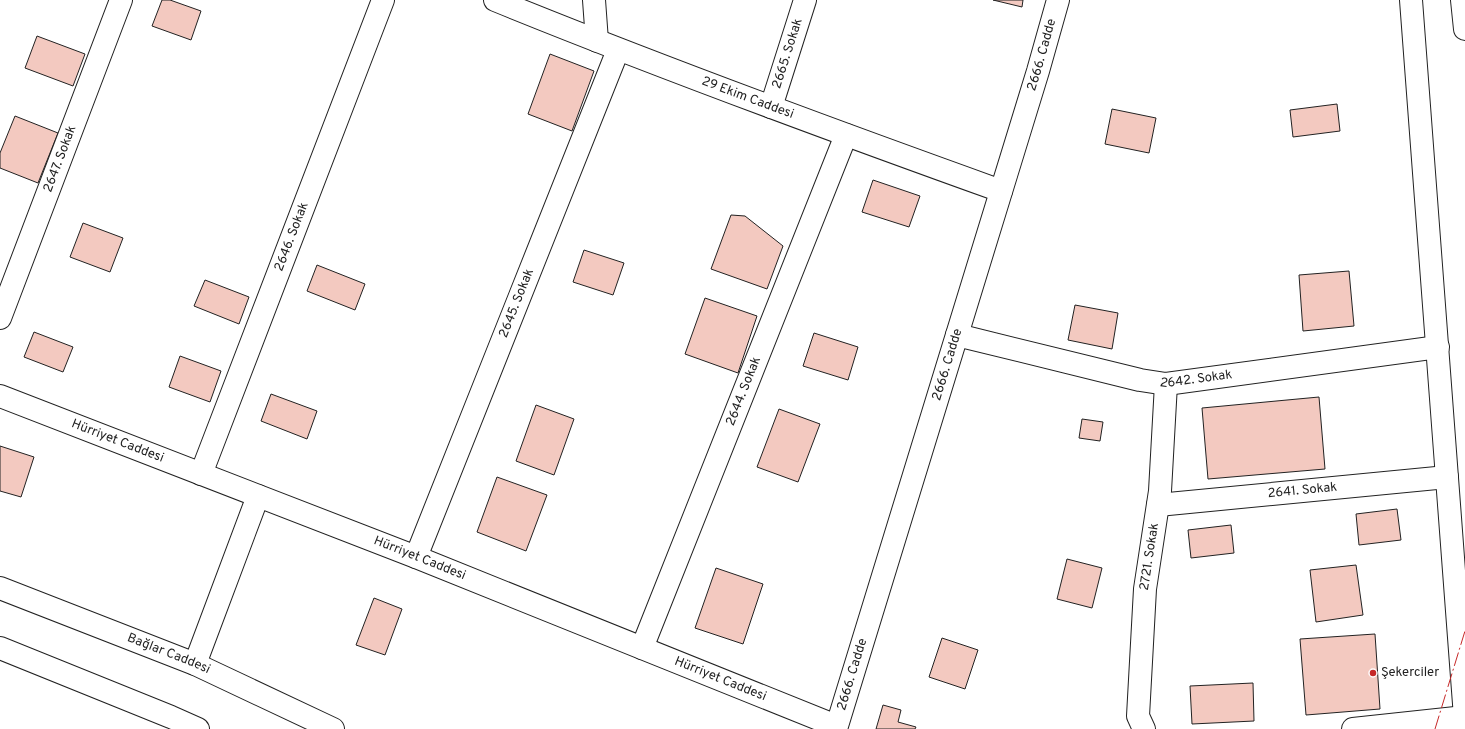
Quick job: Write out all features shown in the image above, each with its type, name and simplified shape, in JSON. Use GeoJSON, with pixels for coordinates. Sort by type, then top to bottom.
{"type":"FeatureCollection","features":[{"type":"Feature","properties":{"kind":"street","name":"2647. Sokak"},"geometry":{"type":"LineString","coordinates":[[0,318],[121,0]]}},
{"type":"Feature","properties":{"kind":"street","name":"2646. Sokak"},"geometry":{"type":"LineString","coordinates":[[201,474],[383,0]]}},
{"type":"Feature","properties":{"kind":"street","name":"29 Ekim Caddesi"},"geometry":{"type":"LineString","coordinates":[[495,0],[618,50],[846,135],[1002,191]]}},
{"type":"Feature","properties":{"kind":"street"},"geometry":{"type":"LineString","coordinates":[[594,0],[597,41]]}},
{"type":"Feature","properties":{"kind":"street","name":"2665. Sokak"},"geometry":{"type":"LineString","coordinates":[[771,107],[805,0]]}},
{"type":"Feature","properties":{"kind":"street","name":"2666. Cadde"},"geometry":{"type":"LineString","coordinates":[[836,728],[1002,191],[1058,0]]}},
{"type":"Feature","properties":{"kind":"street"},"geometry":{"type":"LineString","coordinates":[[1411,0],[1438,347],[1465,729]]}},
{"type":"Feature","properties":{"kind":"street"},"geometry":{"type":"LineString","coordinates":[[1462,0],[1465,29]]}},
{"type":"Feature","properties":{"kind":"street","name":"2645. Sokak"},"geometry":{"type":"LineString","coordinates":[[416,557],[618,50]]}},
{"type":"Feature","properties":{"kind":"street","name":"2644. Sokak"},"geometry":{"type":"LineString","coordinates":[[642,648],[846,135]]}},
{"type":"Feature","properties":{"kind":"street","name":"2642. Sokak"},"geometry":{"type":"LineString","coordinates":[[957,335],[1140,380],[1166,384],[1438,347]]}},
{"type":"Feature","properties":{"kind":"street","name":"2721. Sokak"},"geometry":{"type":"LineString","coordinates":[[1144,729],[1138,716],[1144,597],[1158,505],[1166,384]]}},
{"type":"Feature","properties":{"kind":"street","name":"Hürriyet Caddesi"},"geometry":{"type":"LineString","coordinates":[[0,396],[416,557],[836,728]]}},
{"type":"Feature","properties":{"kind":"street","name":"2641. Sokak"},"geometry":{"type":"LineString","coordinates":[[1158,505],[1447,477]]}},
{"type":"Feature","properties":{"kind":"street"},"geometry":{"type":"LineString","coordinates":[[195,664],[258,496]]}},
{"type":"Feature","properties":{"kind":"street","name":"Bağlar Caddesi"},"geometry":{"type":"LineString","coordinates":[[0,588],[195,664],[333,729]]}},
{"type":"Feature","properties":{"kind":"street"},"geometry":{"type":"LineString","coordinates":[[0,648],[172,717],[198,729]]}},
{"type":"Feature","properties":{"kind":"street"},"geometry":{"type":"LineString","coordinates":[[1353,729],[1465,717]]}},
{"type":"Feature","properties":{"kind":"building"},"geometry":{"type":"Polygon","coordinates":[[[162,0],[170,0],[201,11],[191,40],[152,26],[162,0]]]}},
{"type":"Feature","properties":{"kind":"building"},"geometry":{"type":"Polygon","coordinates":[[[993,0],[1023,0],[1022,7],[993,0]]]}},
{"type":"Feature","properties":{"kind":"building"},"geometry":{"type":"Polygon","coordinates":[[[37,36],[85,54],[73,86],[25,68],[37,36]]]}},
{"type":"Feature","properties":{"kind":"building"},"geometry":{"type":"Polygon","coordinates":[[[550,54],[594,71],[572,131],[528,114],[550,54]]]}},
{"type":"Feature","properties":{"kind":"building"},"geometry":{"type":"Polygon","coordinates":[[[1337,104],[1340,131],[1293,137],[1290,110],[1337,104]]]}},
{"type":"Feature","properties":{"kind":"building"},"geometry":{"type":"Polygon","coordinates":[[[1112,109],[1156,118],[1149,153],[1105,144],[1112,109]]]}},
{"type":"Feature","properties":{"kind":"building"},"geometry":{"type":"Polygon","coordinates":[[[15,116],[58,133],[38,183],[0,168],[0,153],[15,116]]]}},
{"type":"Feature","properties":{"kind":"building"},"geometry":{"type":"Polygon","coordinates":[[[873,180],[920,196],[909,227],[862,212],[873,180]]]}},
{"type":"Feature","properties":{"kind":"building"},"geometry":{"type":"Polygon","coordinates":[[[731,215],[745,216],[783,246],[767,289],[711,269],[731,215]]]}},
{"type":"Feature","properties":{"kind":"building"},"geometry":{"type":"Polygon","coordinates":[[[83,223],[123,238],[110,272],[70,257],[83,223]]]}},
{"type":"Feature","properties":{"kind":"building"},"geometry":{"type":"Polygon","coordinates":[[[584,250],[624,263],[613,295],[573,282],[584,250]]]}},
{"type":"Feature","properties":{"kind":"building"},"geometry":{"type":"Polygon","coordinates":[[[317,265],[365,284],[355,310],[307,291],[317,265]]]}},
{"type":"Feature","properties":{"kind":"building"},"geometry":{"type":"Polygon","coordinates":[[[1349,271],[1354,326],[1303,331],[1299,275],[1349,271]]]}},
{"type":"Feature","properties":{"kind":"building"},"geometry":{"type":"Polygon","coordinates":[[[205,280],[249,297],[239,324],[194,306],[205,280]]]}},
{"type":"Feature","properties":{"kind":"building"},"geometry":{"type":"Polygon","coordinates":[[[705,298],[757,316],[738,373],[685,354],[705,298]]]}},
{"type":"Feature","properties":{"kind":"building"},"geometry":{"type":"Polygon","coordinates":[[[1075,305],[1118,313],[1112,349],[1068,340],[1075,305]]]}},
{"type":"Feature","properties":{"kind":"building"},"geometry":{"type":"Polygon","coordinates":[[[34,332],[73,347],[63,372],[24,357],[34,332]]]}},
{"type":"Feature","properties":{"kind":"building"},"geometry":{"type":"Polygon","coordinates":[[[814,333],[858,347],[848,380],[803,366],[814,333]]]}},
{"type":"Feature","properties":{"kind":"building"},"geometry":{"type":"Polygon","coordinates":[[[180,356],[221,371],[210,402],[169,387],[180,356]]]}},
{"type":"Feature","properties":{"kind":"building"},"geometry":{"type":"Polygon","coordinates":[[[271,394],[317,411],[307,439],[261,421],[271,394]]]}},
{"type":"Feature","properties":{"kind":"building"},"geometry":{"type":"Polygon","coordinates":[[[1319,397],[1325,469],[1208,479],[1202,408],[1319,397]]]}},
{"type":"Feature","properties":{"kind":"building"},"geometry":{"type":"Polygon","coordinates":[[[536,405],[574,419],[554,475],[516,461],[536,405]]]}},
{"type":"Feature","properties":{"kind":"building"},"geometry":{"type":"Polygon","coordinates":[[[779,409],[820,424],[798,482],[757,467],[779,409]]]}},
{"type":"Feature","properties":{"kind":"building"},"geometry":{"type":"Polygon","coordinates":[[[1082,419],[1103,422],[1100,441],[1079,438],[1082,419]]]}},
{"type":"Feature","properties":{"kind":"building"},"geometry":{"type":"Polygon","coordinates":[[[0,446],[34,457],[21,497],[0,491],[0,446]]]}},
{"type":"Feature","properties":{"kind":"building"},"geometry":{"type":"Polygon","coordinates":[[[497,477],[547,495],[526,551],[477,532],[497,477]]]}},
{"type":"Feature","properties":{"kind":"building"},"geometry":{"type":"Polygon","coordinates":[[[1397,509],[1401,540],[1359,545],[1356,514],[1397,509]]]}},
{"type":"Feature","properties":{"kind":"building"},"geometry":{"type":"Polygon","coordinates":[[[1231,525],[1234,553],[1191,558],[1188,530],[1231,525]]]}},
{"type":"Feature","properties":{"kind":"building"},"geometry":{"type":"Polygon","coordinates":[[[1067,559],[1102,568],[1092,608],[1057,599],[1067,559]]]}},
{"type":"Feature","properties":{"kind":"building"},"geometry":{"type":"Polygon","coordinates":[[[1356,565],[1363,615],[1316,622],[1310,570],[1356,565]]]}},
{"type":"Feature","properties":{"kind":"building"},"geometry":{"type":"Polygon","coordinates":[[[716,568],[763,584],[743,644],[695,628],[716,568]]]}},
{"type":"Feature","properties":{"kind":"building"},"geometry":{"type":"Polygon","coordinates":[[[374,598],[402,609],[385,655],[356,645],[374,598]]]}},
{"type":"Feature","properties":{"kind":"building"},"geometry":{"type":"Polygon","coordinates":[[[1375,634],[1380,709],[1306,715],[1300,639],[1375,634]]]}},
{"type":"Feature","properties":{"kind":"building"},"geometry":{"type":"Polygon","coordinates":[[[942,638],[978,650],[965,689],[929,677],[942,638]]]}},
{"type":"Feature","properties":{"kind":"building"},"geometry":{"type":"Polygon","coordinates":[[[1253,683],[1254,721],[1192,724],[1190,686],[1253,683]]]}},
{"type":"Feature","properties":{"kind":"building"},"geometry":{"type":"Polygon","coordinates":[[[883,705],[901,710],[898,722],[916,727],[915,729],[876,729],[883,705]]]}},
{"type":"Feature","properties":{"kind":"power"},"geometry":{"type":"LineString","coordinates":[[1435,729],[1465,631]]}},
{"type":"Feature","properties":{"kind":"place","name":"Şekerciler"},"geometry":{"type":"Point","coordinates":[1373,673]}}]}
